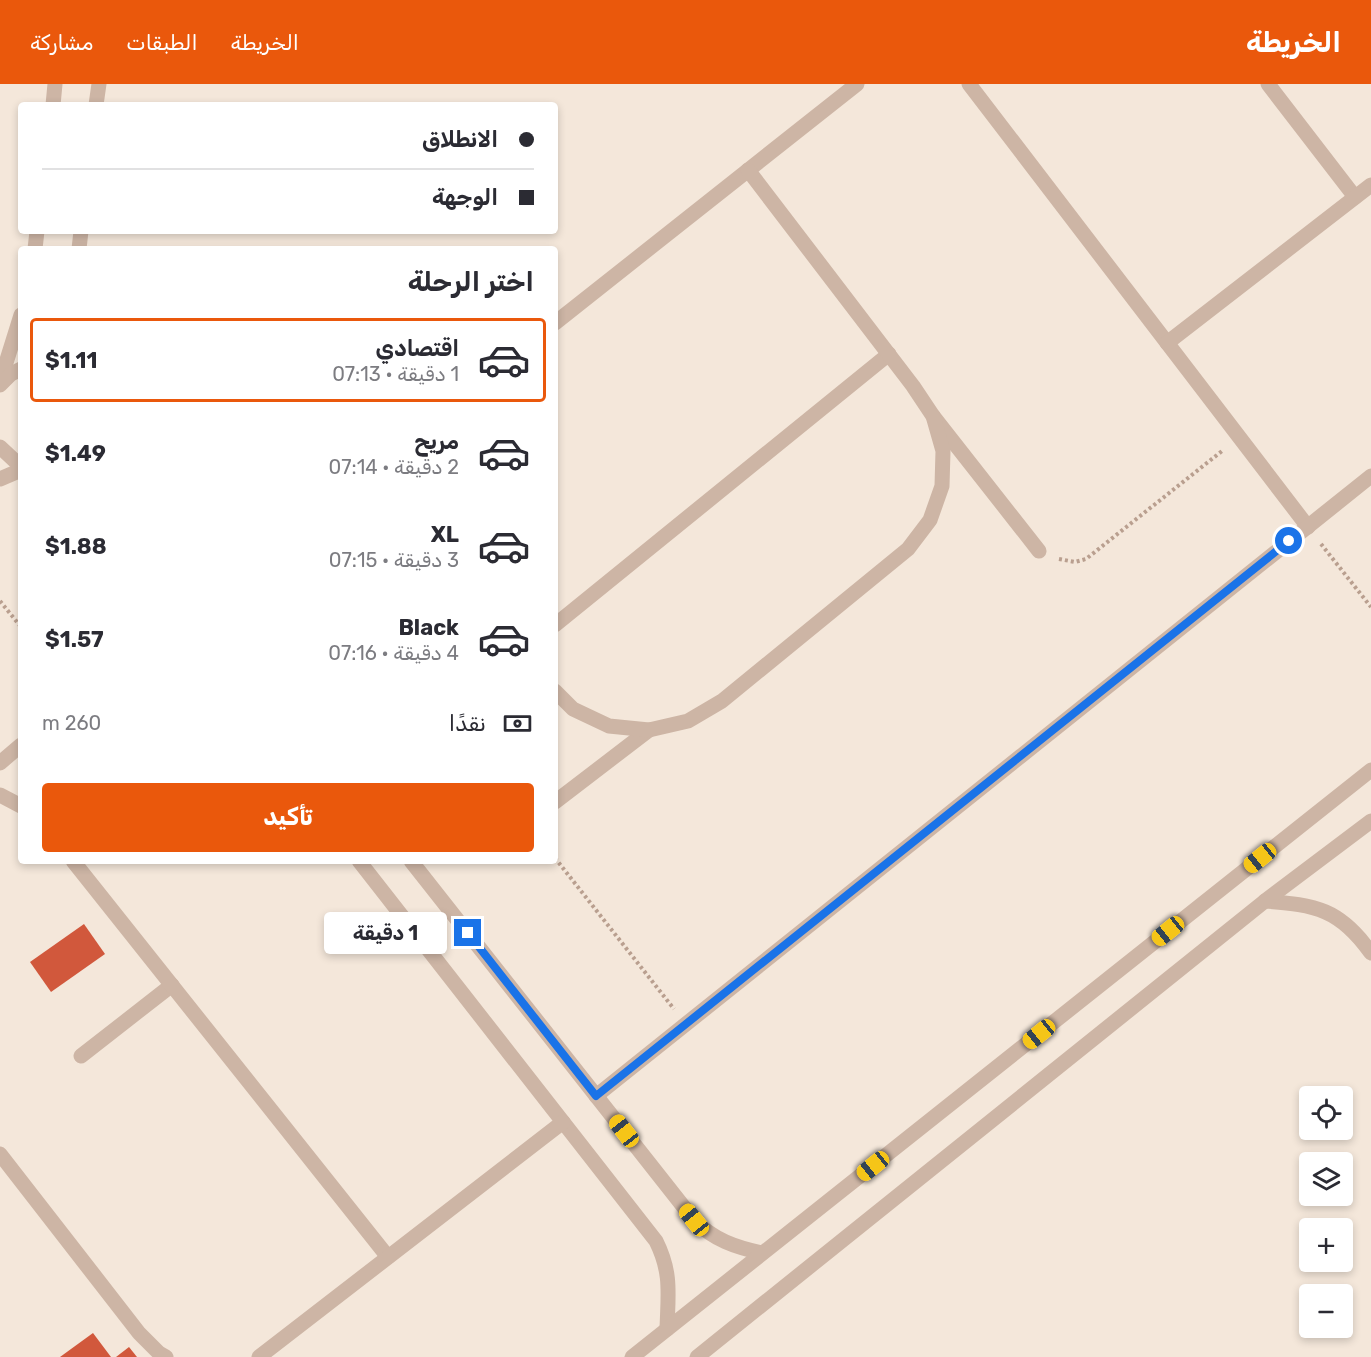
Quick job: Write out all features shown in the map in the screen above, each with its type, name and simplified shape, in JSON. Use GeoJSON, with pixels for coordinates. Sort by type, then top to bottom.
{"type":"FeatureCollection","features":[{"type":"Feature","properties":{"kind":"street"},"geometry":{"type":"LineString","coordinates":[[53,102],[55,84]]}},
{"type":"Feature","properties":{"kind":"street"},"geometry":{"type":"LineString","coordinates":[[96,102],[99,84]]}},
{"type":"Feature","properties":{"kind":"street"},"geometry":{"type":"LineString","coordinates":[[558,321],[857,84]]}},
{"type":"Feature","properties":{"kind":"street"},"geometry":{"type":"LineString","coordinates":[[969,84],[1308,526]]}},
{"type":"Feature","properties":{"kind":"street"},"geometry":{"type":"LineString","coordinates":[[1268,84],[1355,197]]}},
{"type":"Feature","properties":{"kind":"street"},"geometry":{"type":"LineString","coordinates":[[748,170],[889,354],[933,416],[1039,551]]}},
{"type":"Feature","properties":{"kind":"street"},"geometry":{"type":"LineString","coordinates":[[1167,343],[1371,184]]}},
{"type":"Feature","properties":{"kind":"street"},"geometry":{"type":"LineString","coordinates":[[0,383],[18,325]]}},
{"type":"Feature","properties":{"kind":"street"},"geometry":{"type":"LineString","coordinates":[[558,623],[889,354]]}},
{"type":"Feature","properties":{"kind":"street"},"geometry":{"type":"LineString","coordinates":[[0,383],[18,371]]}},
{"type":"Feature","properties":{"kind":"street"},"geometry":{"type":"LineString","coordinates":[[558,694],[573,709],[609,726],[649,730],[688,721],[722,700],[908,549],[930,520],[942,486],[943,451],[933,416]]}},
{"type":"Feature","properties":{"kind":"street"},"geometry":{"type":"LineString","coordinates":[[0,447],[18,462]]}},
{"type":"Feature","properties":{"kind":"street"},"geometry":{"type":"LineString","coordinates":[[0,479],[18,471]]}},
{"type":"Feature","properties":{"kind":"street"},"geometry":{"type":"LineString","coordinates":[[596,1096],[1371,476]]}},
{"type":"Feature","properties":{"kind":"street"},"geometry":{"type":"LineString","coordinates":[[558,800],[649,730]]}},
{"type":"Feature","properties":{"kind":"street"},"geometry":{"type":"LineString","coordinates":[[0,763],[18,748]]}},
{"type":"Feature","properties":{"kind":"street"},"geometry":{"type":"LineString","coordinates":[[632,1357],[1371,770]]}},
{"type":"Feature","properties":{"kind":"street"},"geometry":{"type":"LineString","coordinates":[[0,795],[18,804]]}},
{"type":"Feature","properties":{"kind":"street"},"geometry":{"type":"LineString","coordinates":[[697,1357],[1265,901],[1371,821]]}},
{"type":"Feature","properties":{"kind":"street"},"geometry":{"type":"LineString","coordinates":[[75,864],[388,1257]]}},
{"type":"Feature","properties":{"kind":"street"},"geometry":{"type":"LineString","coordinates":[[361,864],[656,1241],[669,1274],[667,1329]]}},
{"type":"Feature","properties":{"kind":"street"},"geometry":{"type":"LineString","coordinates":[[413,864],[694,1220],[705,1231],[733,1246],[762,1253]]}},
{"type":"Feature","properties":{"kind":"street"},"geometry":{"type":"LineString","coordinates":[[1265,901],[1316,908],[1338,918],[1357,933],[1371,953]]}},
{"type":"Feature","properties":{"kind":"street"},"geometry":{"type":"LineString","coordinates":[[81,1056],[172,985]]}},
{"type":"Feature","properties":{"kind":"street"},"geometry":{"type":"LineString","coordinates":[[259,1357],[563,1122]]}},
{"type":"Feature","properties":{"kind":"street"},"geometry":{"type":"LineString","coordinates":[[0,1155],[140,1333],[159,1353],[166,1357]]}},
{"type":"Feature","properties":{"kind":"path"},"geometry":{"type":"LineString","coordinates":[[1039,551],[1064,561],[1076,562],[1086,559],[1239,437]]}},
{"type":"Feature","properties":{"kind":"path"},"geometry":{"type":"LineString","coordinates":[[1308,526],[1371,607]]}},
{"type":"Feature","properties":{"kind":"path"},"geometry":{"type":"LineString","coordinates":[[0,601],[18,623]]}},
{"type":"Feature","properties":{"kind":"path"},"geometry":{"type":"LineString","coordinates":[[558,862],[686,1024]]}},
{"type":"Feature","properties":{"kind":"building"},"geometry":{"type":"Polygon","coordinates":[[[84,924],[105,954],[51,992],[30,962],[84,924]]]}},
{"type":"Feature","properties":{"kind":"building"},"geometry":{"type":"Polygon","coordinates":[[[93,1333],[111,1357],[60,1357],[93,1333]]]}},
{"type":"Feature","properties":{"kind":"building"},"geometry":{"type":"Polygon","coordinates":[[[129,1347],[137,1357],[116,1357],[129,1347]]]}},
{"type":"Feature","properties":{"kind":"route"},"geometry":{"type":"LineString","coordinates":[[468,933],[596,1096],[1289,541]]}}]}
